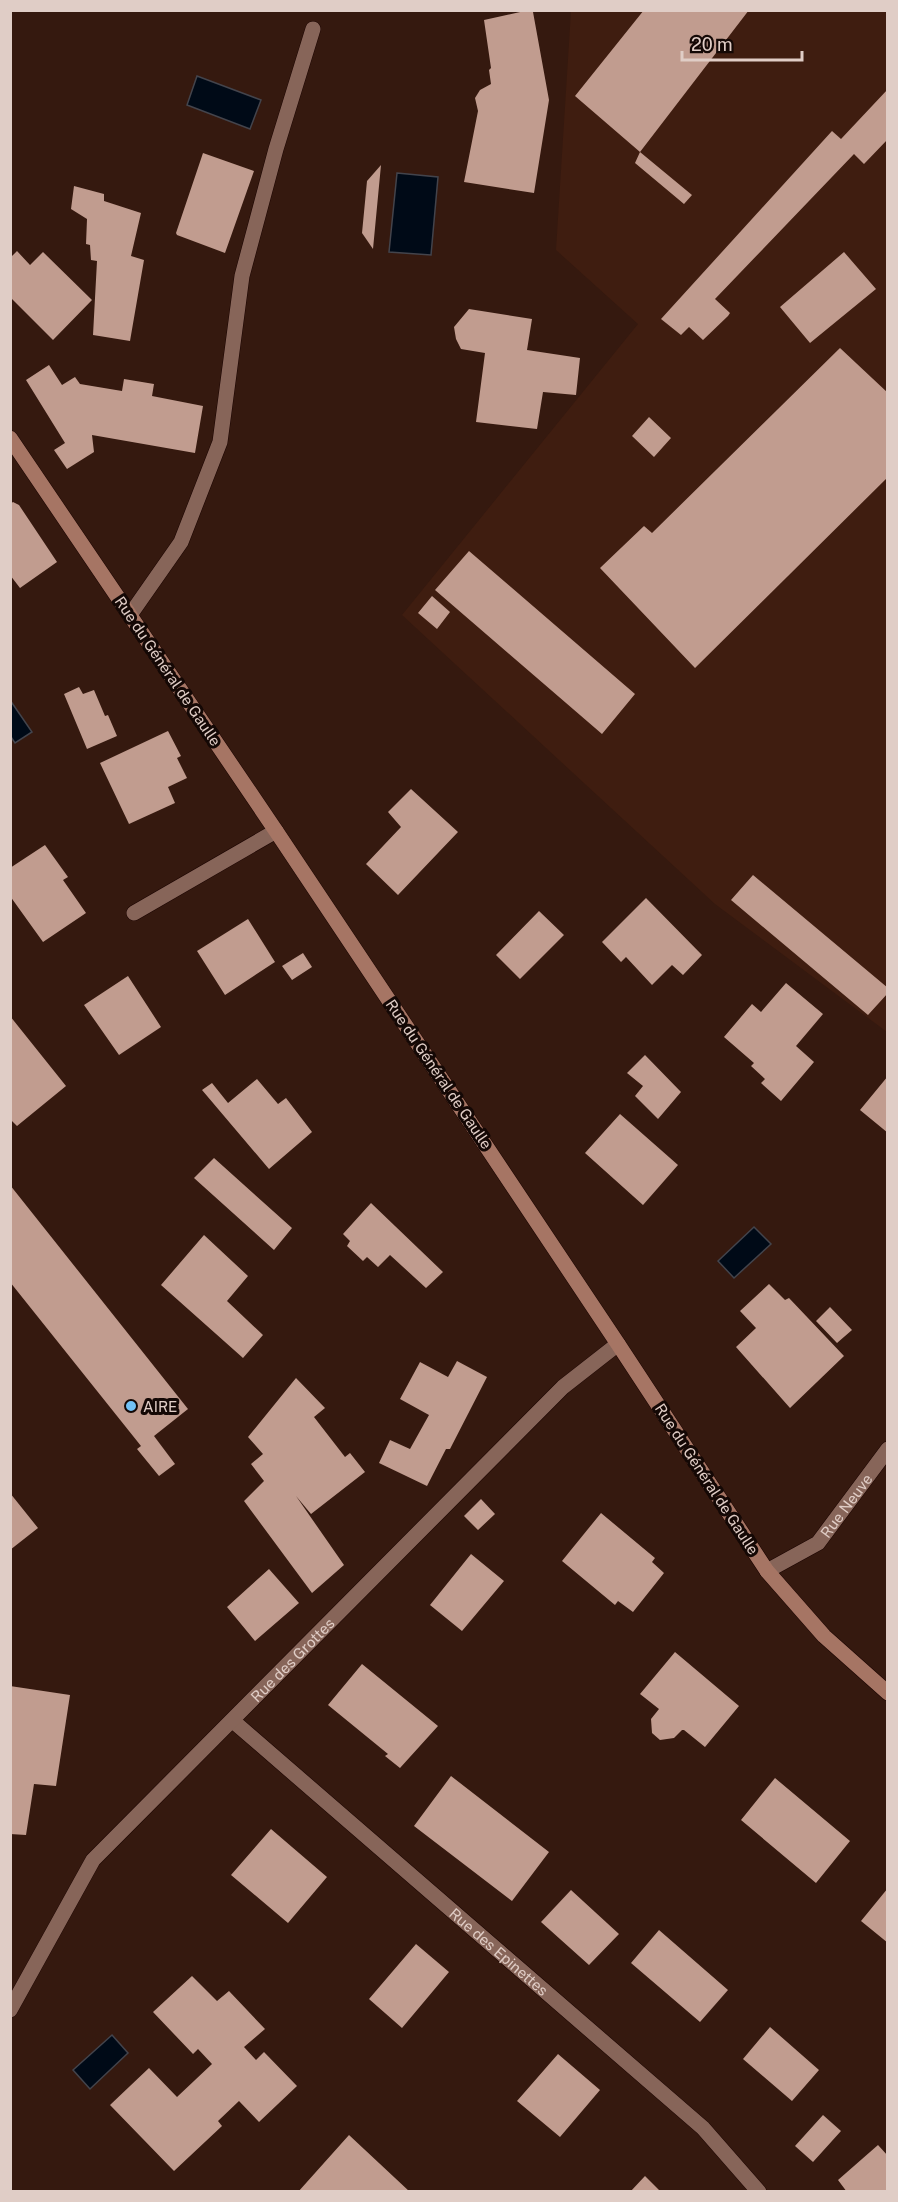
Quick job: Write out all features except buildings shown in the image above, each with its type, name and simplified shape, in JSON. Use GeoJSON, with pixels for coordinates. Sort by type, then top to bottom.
{"type":"FeatureCollection","features":[{"type":"Feature","properties":{"kind":"main road","name":"Rue du Général de Gaulle"},"geometry":{"type":"LineString","coordinates":[[10,438],[276,831],[767,1571],[824,1636],[888,1693]]}},
{"type":"Feature","properties":{"kind":"street"},"geometry":{"type":"LineString","coordinates":[[130,615],[181,542],[220,442],[242,276],[276,149],[314,29]]}},
{"type":"Feature","properties":{"kind":"street"},"geometry":{"type":"LineString","coordinates":[[134,914],[276,831]]}},
{"type":"Feature","properties":{"kind":"street","name":"Rue des Grottes"},"geometry":{"type":"LineString","coordinates":[[10,2010],[93,1860],[563,1388],[618,1344]]}},
{"type":"Feature","properties":{"kind":"street","name":"Rue Neuve"},"geometry":{"type":"LineString","coordinates":[[767,1571],[818,1543],[888,1449]]}},
{"type":"Feature","properties":{"kind":"street","name":"Rue des Epinettes"},"geometry":{"type":"LineString","coordinates":[[233,1721],[703,2128],[759,2192]]}},
{"type":"Feature","properties":{"kind":"shaded area"},"geometry":{"type":"Polygon","coordinates":[[[571,11],[887,11],[887,1032],[715,904],[402,615],[638,324],[556,250],[571,11]]]}},
{"type":"Feature","properties":{"kind":"shaded area"},"geometry":{"type":"Polygon","coordinates":[[[197,76],[261,100],[250,129],[187,105],[197,76]]]}},
{"type":"Feature","properties":{"kind":"shaded area"},"geometry":{"type":"Polygon","coordinates":[[[397,173],[438,177],[431,255],[389,252],[397,173]]]}},
{"type":"Feature","properties":{"kind":"shaded area"},"geometry":{"type":"Polygon","coordinates":[[[10,700],[32,732],[15,743],[11,737],[10,700]]]}},
{"type":"Feature","properties":{"kind":"shaded area"},"geometry":{"type":"Polygon","coordinates":[[[754,1227],[771,1244],[734,1278],[718,1261],[754,1227]]]}},
{"type":"Feature","properties":{"kind":"shaded area"},"geometry":{"type":"Polygon","coordinates":[[[112,2035],[128,2053],[90,2089],[73,2070],[112,2035]]]}},
{"type":"Feature","properties":{"kind":"place","name":"AIRE"},"geometry":{"type":"Point","coordinates":[131,1406]}}]}
